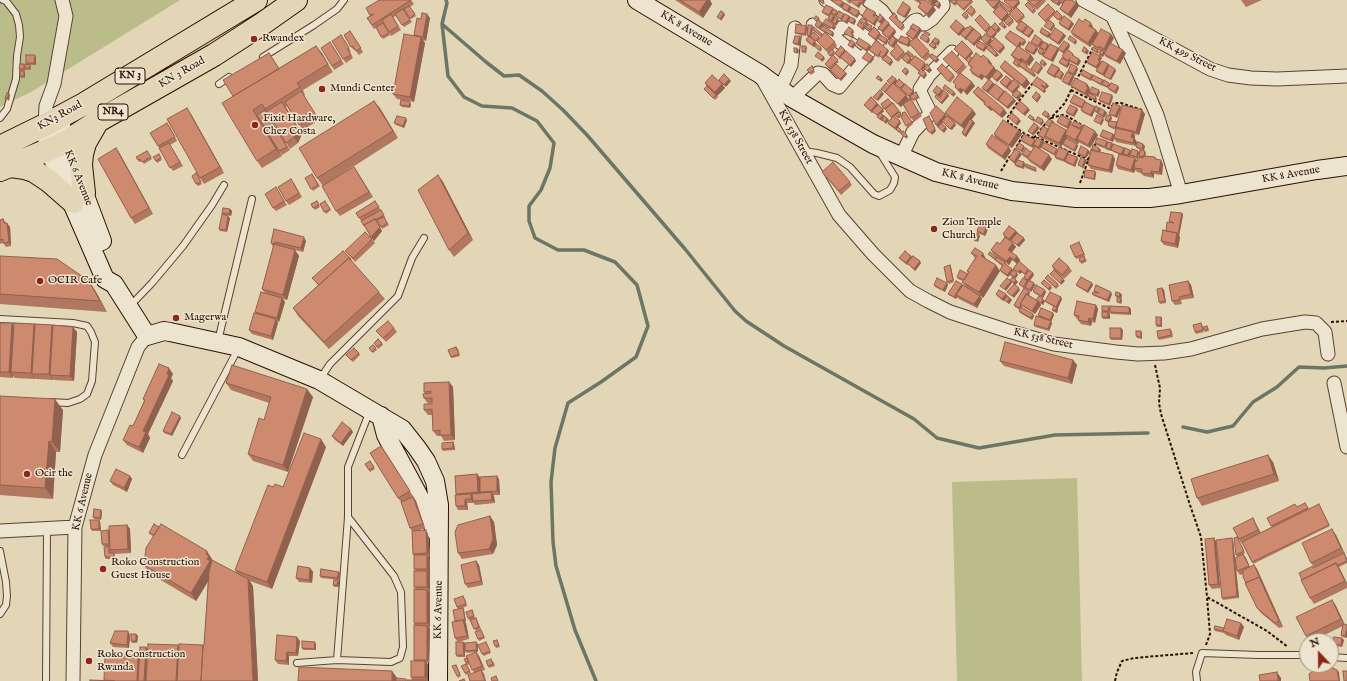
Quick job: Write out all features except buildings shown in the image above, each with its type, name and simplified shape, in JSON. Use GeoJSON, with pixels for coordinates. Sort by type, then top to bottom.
{"type":"FeatureCollection","features":[{"type":"Feature","properties":{"kind":"highway","name":"KN3 Road"},"geometry":{"type":"LineString","coordinates":[[0,147],[84,104],[256,0]]}},
{"type":"Feature","properties":{"kind":"highway","name":"KN 3 Road"},"geometry":{"type":"LineString","coordinates":[[6,168],[57,147],[98,121],[220,51],[296,0]]}},
{"type":"Feature","properties":{"kind":"highway"},"geometry":{"type":"LineString","coordinates":[[6,168],[25,168],[34,171],[79,198],[82,154],[85,143],[98,121]]}},
{"type":"Feature","properties":{"kind":"main road","name":"KK 8 Avenue"},"geometry":{"type":"LineString","coordinates":[[637,0],[760,74],[786,94],[873,144],[936,172],[1012,191],[1076,198],[1150,198],[1347,166]]}},
{"type":"Feature","properties":{"kind":"main road","name":"KK 6 Avenue"},"geometry":{"type":"LineString","coordinates":[[52,121],[57,147],[79,198],[105,279],[114,284],[147,336],[164,331],[217,342],[239,348],[319,380],[402,428],[426,461],[435,482],[439,505],[438,681]]}},
{"type":"Feature","properties":{"kind":"main road","name":"KK 6 Avenue"},"geometry":{"type":"LineString","coordinates":[[376,413],[439,538]]}},
{"type":"Feature","properties":{"kind":"street"},"geometry":{"type":"LineString","coordinates":[[52,121],[54,84],[66,16],[62,0]]}},
{"type":"Feature","properties":{"kind":"street"},"geometry":{"type":"LineString","coordinates":[[826,0],[847,14],[875,43]]}},
{"type":"Feature","properties":{"kind":"street"},"geometry":{"type":"LineString","coordinates":[[835,35],[841,28],[857,26],[871,2],[882,11],[900,34],[914,21],[917,20],[920,24],[925,24],[943,6],[941,0]]}},
{"type":"Feature","properties":{"kind":"street","name":"KK 499 Street"},"geometry":{"type":"LineString","coordinates":[[1083,0],[1210,69],[1228,75],[1277,79],[1347,76]]}},
{"type":"Feature","properties":{"kind":"street"},"geometry":{"type":"LineString","coordinates":[[835,35],[847,14]]}},
{"type":"Feature","properties":{"kind":"street"},"geometry":{"type":"LineString","coordinates":[[1112,15],[1139,73],[1156,115],[1181,194]]}},
{"type":"Feature","properties":{"kind":"street"},"geometry":{"type":"LineString","coordinates":[[786,94],[818,73],[824,74],[832,84],[838,87],[892,24]]}},
{"type":"Feature","properties":{"kind":"street"},"geometry":{"type":"LineString","coordinates":[[813,25],[823,33],[835,35],[862,60]]}},
{"type":"Feature","properties":{"kind":"street"},"geometry":{"type":"LineString","coordinates":[[786,94],[795,28]]}},
{"type":"Feature","properties":{"kind":"street"},"geometry":{"type":"LineString","coordinates":[[901,157],[913,132],[929,115],[920,89],[929,75],[952,52]]}},
{"type":"Feature","properties":{"kind":"street","name":"KK 538 Street"},"geometry":{"type":"LineString","coordinates":[[760,74],[839,214],[878,260],[910,291],[928,302],[950,312],[1054,344],[1116,352],[1164,353],[1191,349],[1262,329],[1305,322],[1316,323],[1325,332],[1328,354]]}},
{"type":"Feature","properties":{"kind":"street","name":"KK 6 Avenue"},"geometry":{"type":"LineString","coordinates":[[73,681],[75,527],[94,455],[138,346],[147,336]]}},
{"type":"Feature","properties":{"kind":"street"},"geometry":{"type":"LineString","coordinates":[[1334,383],[1347,447]]}},
{"type":"Feature","properties":{"kind":"street"},"geometry":{"type":"LineString","coordinates":[[0,531],[75,527]]}},
{"type":"Feature","properties":{"kind":"lane"},"geometry":{"type":"LineString","coordinates":[[0,118],[7,109],[16,79],[20,37],[16,14],[6,1],[3,0]]}},
{"type":"Feature","properties":{"kind":"lane"},"geometry":{"type":"LineString","coordinates":[[257,60],[314,25],[337,9],[344,0]]}},
{"type":"Feature","properties":{"kind":"lane"},"geometry":{"type":"LineString","coordinates":[[219,84],[238,72]]}},
{"type":"Feature","properties":{"kind":"lane"},"geometry":{"type":"LineString","coordinates":[[803,151],[837,158],[850,167],[874,194],[879,196],[890,190],[894,183],[895,177],[873,144]]}},
{"type":"Feature","properties":{"kind":"lane"},"geometry":{"type":"LineString","coordinates":[[129,308],[183,246],[224,185]]}},
{"type":"Feature","properties":{"kind":"lane"},"geometry":{"type":"LineString","coordinates":[[217,342],[252,199]]}},
{"type":"Feature","properties":{"kind":"lane"},"geometry":{"type":"LineString","coordinates":[[319,380],[330,364],[398,296],[412,258],[424,238]]}},
{"type":"Feature","properties":{"kind":"lane"},"geometry":{"type":"LineString","coordinates":[[0,319],[73,323],[87,326],[91,332],[95,342],[92,381],[87,394],[80,399],[68,403],[46,402]]}},
{"type":"Feature","properties":{"kind":"lane"},"geometry":{"type":"LineString","coordinates":[[182,455],[239,348]]}},
{"type":"Feature","properties":{"kind":"lane"},"geometry":{"type":"LineString","coordinates":[[337,660],[348,517],[348,467],[376,413]]}},
{"type":"Feature","properties":{"kind":"lane"},"geometry":{"type":"LineString","coordinates":[[297,663],[337,660],[390,662],[400,658],[403,648],[401,592],[394,576],[348,517]]}},
{"type":"Feature","properties":{"kind":"lane"},"geometry":{"type":"LineString","coordinates":[[46,681],[47,529]]}},
{"type":"Feature","properties":{"kind":"lane"},"geometry":{"type":"LineString","coordinates":[[0,551],[7,596],[6,605],[0,614]]}},
{"type":"Feature","properties":{"kind":"lane"},"geometry":{"type":"LineString","coordinates":[[1197,681],[1196,672],[1202,653],[1298,655]]}},
{"type":"Feature","properties":{"kind":"path"},"geometry":{"type":"LineString","coordinates":[[1034,138],[1050,118],[1065,103],[1094,46]]}},
{"type":"Feature","properties":{"kind":"path"},"geometry":{"type":"LineString","coordinates":[[1033,83],[1015,106],[1008,117],[1008,122],[1024,134],[1038,138],[1089,160]]}},
{"type":"Feature","properties":{"kind":"path"},"geometry":{"type":"LineString","coordinates":[[1071,90],[1110,108],[1116,103],[1121,103],[1156,115]]}},
{"type":"Feature","properties":{"kind":"path"},"geometry":{"type":"LineString","coordinates":[[1050,118],[1063,115],[1068,116],[1091,130]]}},
{"type":"Feature","properties":{"kind":"path"},"geometry":{"type":"LineString","coordinates":[[1001,170],[1024,134]]}},
{"type":"Feature","properties":{"kind":"path"},"geometry":{"type":"LineString","coordinates":[[1076,198],[1092,150],[1099,137]]}},
{"type":"Feature","properties":{"kind":"path"},"geometry":{"type":"LineString","coordinates":[[1115,681],[1122,661],[1134,658],[1202,653],[1210,634],[1201,537],[1161,414],[1159,403],[1160,388],[1152,353]]}},
{"type":"Feature","properties":{"kind":"path"},"geometry":{"type":"LineString","coordinates":[[1207,597],[1267,630],[1298,655]]}},
{"type":"Feature","properties":{"kind":"green space"},"geometry":{"type":"Polygon","coordinates":[[[0,0],[180,0],[31,92],[0,107],[0,0]]]}},
{"type":"Feature","properties":{"kind":"green space"},"geometry":{"type":"Polygon","coordinates":[[[1077,478],[1082,681],[957,681],[952,482],[1077,478]]]}},
{"type":"Feature","properties":{"kind":"waterway"},"geometry":{"type":"LineString","coordinates":[[446,0],[447,3],[442,24],[504,76],[519,75],[542,91],[563,110],[587,135],[685,249],[735,311],[746,321],[784,346],[914,419],[937,438],[979,448],[1055,435],[1148,433]]}},
{"type":"Feature","properties":{"kind":"waterway"},"geometry":{"type":"LineString","coordinates":[[442,24],[448,76],[464,97],[482,106],[512,108],[537,121],[554,143],[550,168],[541,190],[529,206],[529,221],[535,238],[558,250],[584,250],[615,262],[637,285],[648,326],[636,357],[568,403],[555,448],[551,482],[553,542],[556,566],[575,630],[596,681]]}},
{"type":"Feature","properties":{"kind":"waterway"},"geometry":{"type":"LineString","coordinates":[[1183,427],[1207,432],[1233,426],[1253,402],[1277,387],[1299,367],[1324,368],[1347,366]]}},
{"type":"Feature","properties":{"kind":"place","name":"Rwandex"},"geometry":{"type":"Point","coordinates":[254,39]}},
{"type":"Feature","properties":{"kind":"place","name":"Mundi Center"},"geometry":{"type":"Point","coordinates":[322,89]}},
{"type":"Feature","properties":{"kind":"place","name":"Fixit Hardware, Chez Costa"},"geometry":{"type":"Point","coordinates":[255,125]}},
{"type":"Feature","properties":{"kind":"place","name":"Zion Temple Church"},"geometry":{"type":"Point","coordinates":[934,229]}},
{"type":"Feature","properties":{"kind":"place","name":"OCIR Cafe"},"geometry":{"type":"Point","coordinates":[40,281]}},
{"type":"Feature","properties":{"kind":"place","name":"Magerwa"},"geometry":{"type":"Point","coordinates":[176,318]}},
{"type":"Feature","properties":{"kind":"place","name":"Ocir the"},"geometry":{"type":"Point","coordinates":[27,474]}},
{"type":"Feature","properties":{"kind":"place","name":"Roko Construction Guest House"},"geometry":{"type":"Point","coordinates":[103,569]}},
{"type":"Feature","properties":{"kind":"place","name":"Roko Construction Rwanda"},"geometry":{"type":"Point","coordinates":[89,661]}}]}
